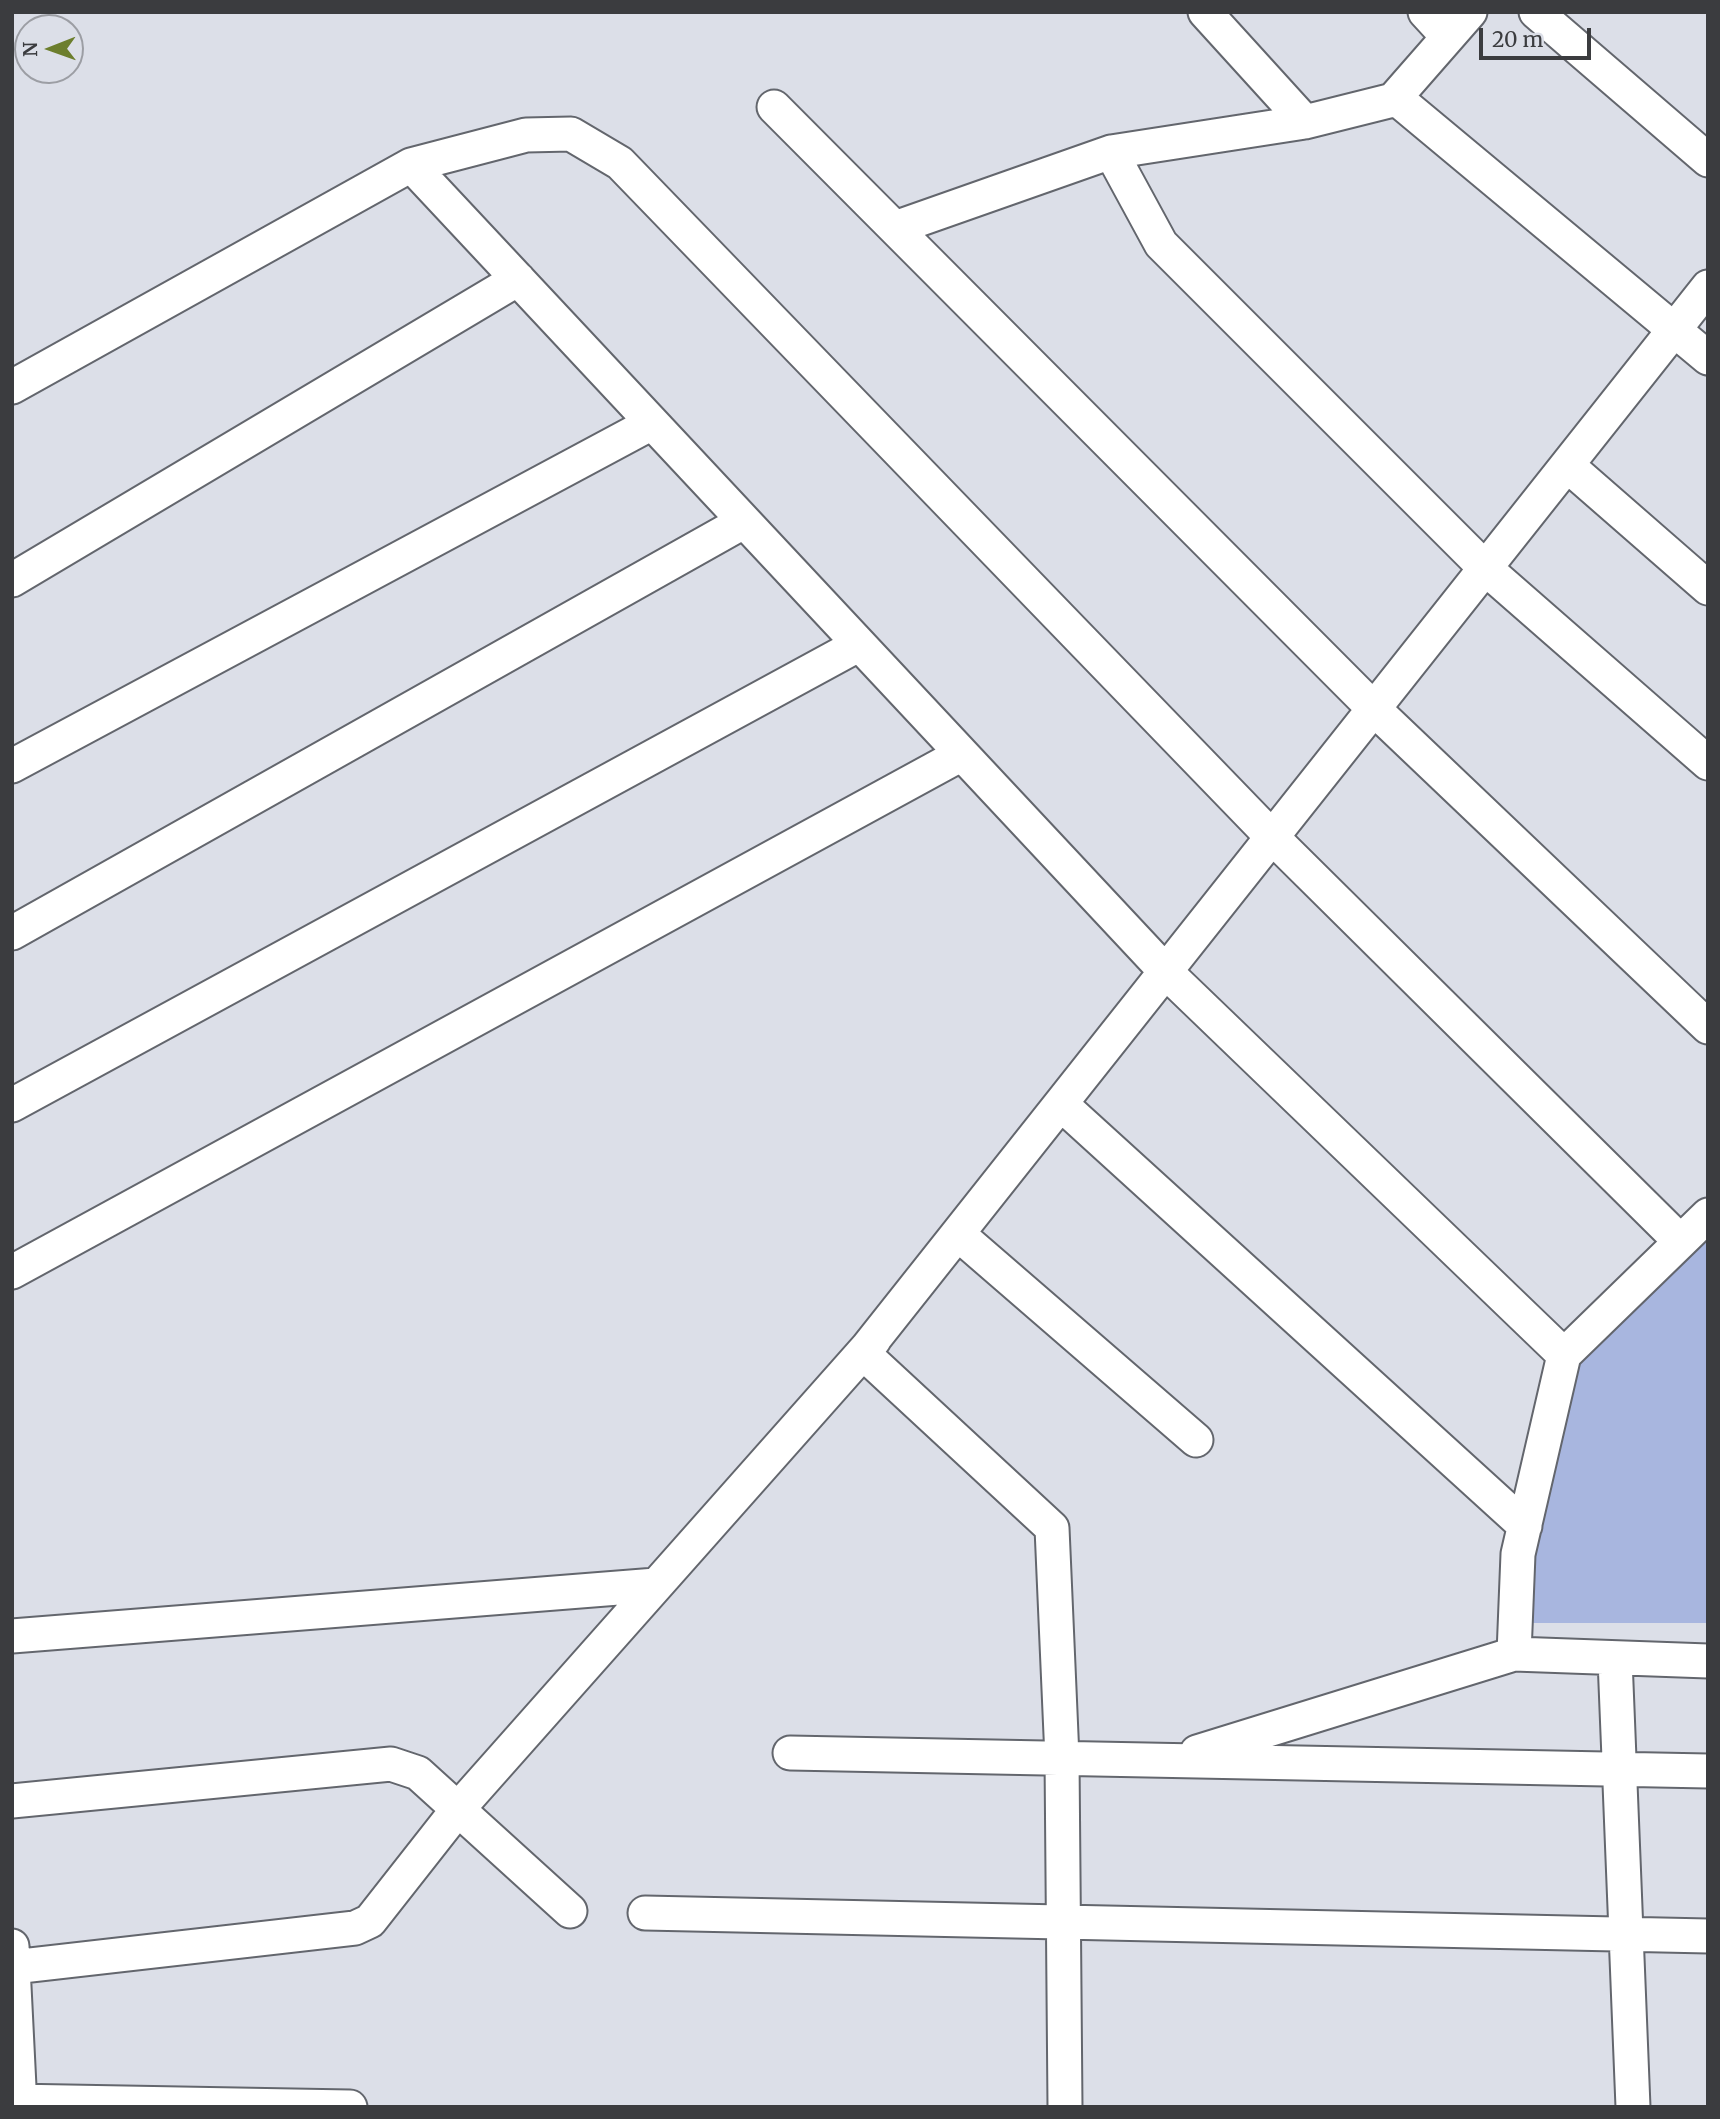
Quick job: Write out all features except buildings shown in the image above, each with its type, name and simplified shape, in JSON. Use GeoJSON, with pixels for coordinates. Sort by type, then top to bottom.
{"type":"FeatureCollection","features":[{"type":"Feature","properties":{"kind":"street"},"geometry":{"type":"LineString","coordinates":[[1205,12],[1305,122]]}},
{"type":"Feature","properties":{"kind":"street"},"geometry":{"type":"LineString","coordinates":[[1425,12],[1448,37]]}},
{"type":"Feature","properties":{"kind":"street"},"geometry":{"type":"LineString","coordinates":[[1393,100],[1470,12]]}},
{"type":"Feature","properties":{"kind":"street"},"geometry":{"type":"LineString","coordinates":[[1536,12],[1708,160]]}},
{"type":"Feature","properties":{"kind":"street"},"geometry":{"type":"LineString","coordinates":[[895,228],[1111,152],[1305,122],[1397,99],[1708,358]]}},
{"type":"Feature","properties":{"kind":"street"},"geometry":{"type":"LineString","coordinates":[[774,107],[1374,709],[1708,1027]]}},
{"type":"Feature","properties":{"kind":"street"},"geometry":{"type":"LineString","coordinates":[[12,387],[411,165],[526,135],[571,134],[620,163],[1272,837],[1680,1241]]}},
{"type":"Feature","properties":{"kind":"street"},"geometry":{"type":"LineString","coordinates":[[1111,152],[1161,244],[1485,568],[1708,763]]}},
{"type":"Feature","properties":{"kind":"street"},"geometry":{"type":"LineString","coordinates":[[411,165],[960,755],[1167,972],[1564,1355]]}},
{"type":"Feature","properties":{"kind":"street"},"geometry":{"type":"LineString","coordinates":[[12,580],[518,279]]}},
{"type":"Feature","properties":{"kind":"street"},"geometry":{"type":"LineString","coordinates":[[1065,2107],[1062,1758],[1052,1528],[863,1353],[1708,287]]}},
{"type":"Feature","properties":{"kind":"street"},"geometry":{"type":"LineString","coordinates":[[12,766],[652,422]]}},
{"type":"Feature","properties":{"kind":"street"},"geometry":{"type":"LineString","coordinates":[[1567,465],[1708,588]]}},
{"type":"Feature","properties":{"kind":"street"},"geometry":{"type":"LineString","coordinates":[[12,933],[743,522]]}},
{"type":"Feature","properties":{"kind":"street"},"geometry":{"type":"LineString","coordinates":[[12,1105],[858,645]]}},
{"type":"Feature","properties":{"kind":"street"},"geometry":{"type":"LineString","coordinates":[[12,1272],[960,755]]}},
{"type":"Feature","properties":{"kind":"street"},"geometry":{"type":"LineString","coordinates":[[1061,1104],[1525,1526]]}},
{"type":"Feature","properties":{"kind":"street"},"geometry":{"type":"LineString","coordinates":[[1514,1654],[1518,1554],[1564,1355],[1708,1215]]}},
{"type":"Feature","properties":{"kind":"street"},"geometry":{"type":"LineString","coordinates":[[958,1234],[1196,1440]]}},
{"type":"Feature","properties":{"kind":"street"},"geometry":{"type":"LineString","coordinates":[[350,2107],[18,2103],[13,1955],[355,1928],[370,1920],[458,1809],[874,1340]]}},
{"type":"Feature","properties":{"kind":"street"},"geometry":{"type":"LineString","coordinates":[[12,1636],[656,1586]]}},
{"type":"Feature","properties":{"kind":"street"},"geometry":{"type":"LineString","coordinates":[[1170,1760],[1514,1654],[1708,1661]]}},
{"type":"Feature","properties":{"kind":"street"},"geometry":{"type":"LineString","coordinates":[[1615,1659],[1614,1706],[1620,1769],[1633,2107]]}},
{"type":"Feature","properties":{"kind":"street"},"geometry":{"type":"LineString","coordinates":[[790,1753],[1708,1771]]}},
{"type":"Feature","properties":{"kind":"street"},"geometry":{"type":"LineString","coordinates":[[12,1801],[391,1764],[418,1773],[570,1911]]}},
{"type":"Feature","properties":{"kind":"street"},"geometry":{"type":"LineString","coordinates":[[645,1913],[1708,1936]]}},
{"type":"Feature","properties":{"kind":"shaded area"},"geometry":{"type":"Polygon","coordinates":[[[1708,1231],[1708,1623],[1530,1623],[1531,1561],[1579,1358],[1708,1231]]]}}]}
